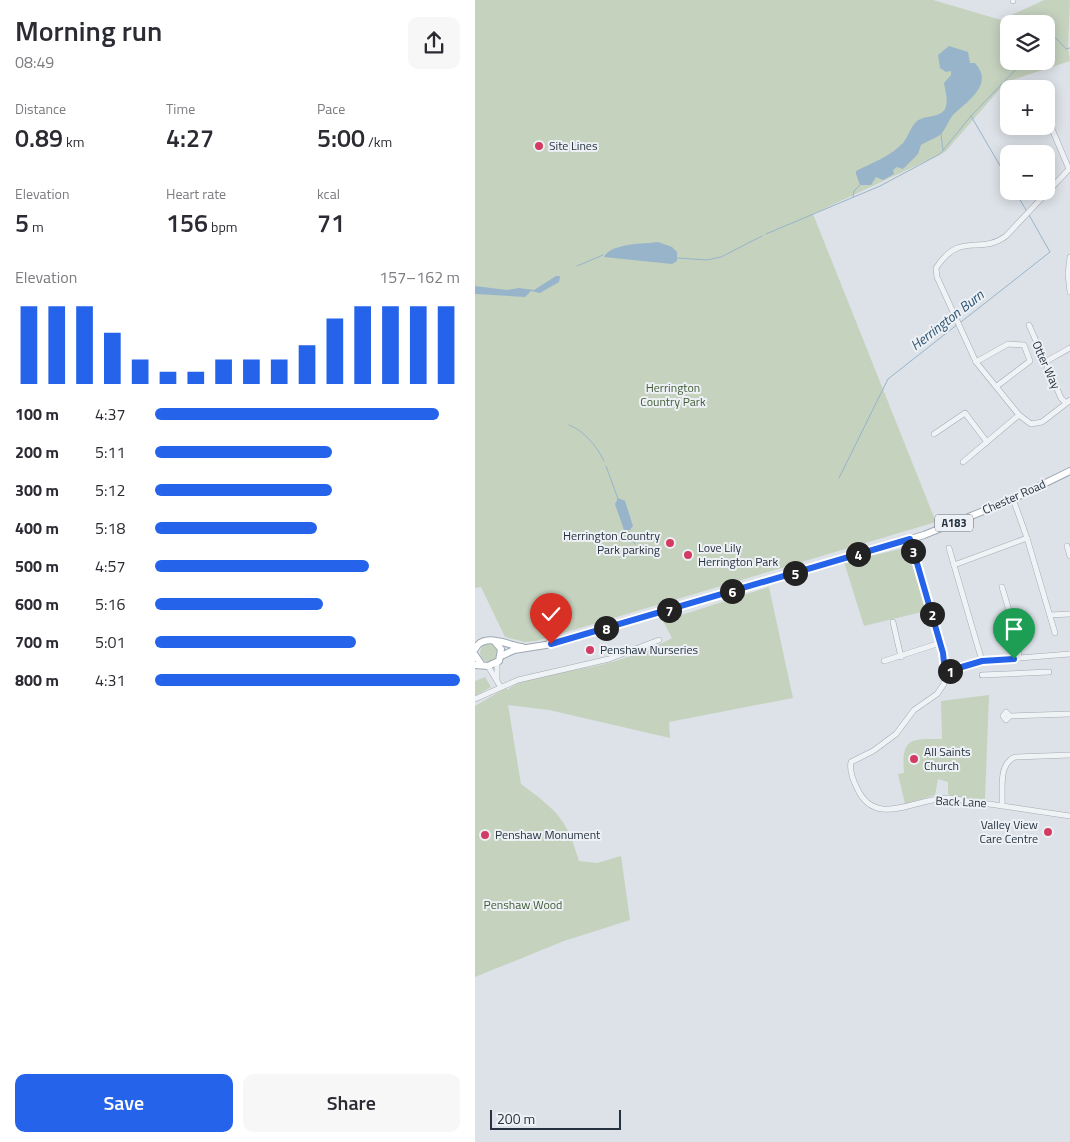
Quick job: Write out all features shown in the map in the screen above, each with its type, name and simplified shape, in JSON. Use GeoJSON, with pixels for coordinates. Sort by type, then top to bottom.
{"type":"FeatureCollection","features":[{"type":"Feature","properties":{"kind":"main road","name":"Chester Road"},"geometry":{"type":"LineString","coordinates":[[488,666],[525,648],[551,644],[910,539],[1013,499],[1070,471]]}},
{"type":"Feature","properties":{"kind":"main road"},"geometry":{"type":"LineString","coordinates":[[475,649],[485,640],[495,642],[501,649],[499,659]]}},
{"type":"Feature","properties":{"kind":"main road","name":"Chester Road"},"geometry":{"type":"LineString","coordinates":[[495,642],[525,648]]}},
{"type":"Feature","properties":{"kind":"main road"},"geometry":{"type":"LineString","coordinates":[[475,655],[478,664],[488,666]]}},
{"type":"Feature","properties":{"kind":"street"},"geometry":{"type":"LineString","coordinates":[[1055,135],[1070,169],[1006,236],[997,242],[955,248],[943,257],[936,268],[937,277],[976,362],[1019,415],[1031,424],[1042,422],[1068,402]]}},
{"type":"Feature","properties":{"kind":"street"},"geometry":{"type":"LineString","coordinates":[[1070,257],[1068,274],[1070,292]]}},
{"type":"Feature","properties":{"kind":"street","name":"Otter Way"},"geometry":{"type":"LineString","coordinates":[[1029,326],[1061,398],[1068,402]]}},
{"type":"Feature","properties":{"kind":"street"},"geometry":{"type":"LineString","coordinates":[[976,362],[1008,344],[1024,345],[1030,361],[997,386]]}},
{"type":"Feature","properties":{"kind":"street"},"geometry":{"type":"LineString","coordinates":[[1045,362],[1070,348]]}},
{"type":"Feature","properties":{"kind":"street"},"geometry":{"type":"LineString","coordinates":[[934,434],[965,413],[987,442]]}},
{"type":"Feature","properties":{"kind":"street"},"geometry":{"type":"LineString","coordinates":[[963,462],[1019,415]]}},
{"type":"Feature","properties":{"kind":"street"},"geometry":{"type":"LineString","coordinates":[[1013,499],[1027,538],[1055,633]]}},
{"type":"Feature","properties":{"kind":"street"},"geometry":{"type":"LineString","coordinates":[[954,565],[1027,538]]}},
{"type":"Feature","properties":{"kind":"street"},"geometry":{"type":"LineString","coordinates":[[910,539],[940,643],[945,672],[982,661],[1070,654]]}},
{"type":"Feature","properties":{"kind":"street"},"geometry":{"type":"LineString","coordinates":[[1067,546],[1070,556]]}},
{"type":"Feature","properties":{"kind":"street"},"geometry":{"type":"LineString","coordinates":[[949,548],[982,661]]}},
{"type":"Feature","properties":{"kind":"street"},"geometry":{"type":"LineString","coordinates":[[1002,587],[1017,637],[1017,658]]}},
{"type":"Feature","properties":{"kind":"street"},"geometry":{"type":"LineString","coordinates":[[1050,615],[1070,614]]}},
{"type":"Feature","properties":{"kind":"street"},"geometry":{"type":"LineString","coordinates":[[893,622],[901,657]]}},
{"type":"Feature","properties":{"kind":"street"},"geometry":{"type":"LineString","coordinates":[[475,699],[499,686],[531,676],[624,655],[659,640]]}},
{"type":"Feature","properties":{"kind":"street"},"geometry":{"type":"LineString","coordinates":[[884,661],[940,643]]}},
{"type":"Feature","properties":{"kind":"street"},"geometry":{"type":"LineString","coordinates":[[497,680],[499,659]]}},
{"type":"Feature","properties":{"kind":"street"},"geometry":{"type":"LineString","coordinates":[[488,666],[499,686]]}},
{"type":"Feature","properties":{"kind":"street","name":"Back Lane"},"geometry":{"type":"LineString","coordinates":[[945,672],[941,690],[918,706],[897,734],[873,751],[853,760],[850,766],[860,796],[864,802],[873,808],[894,809],[937,798],[972,800],[1070,816]]}},
{"type":"Feature","properties":{"kind":"street"},"geometry":{"type":"LineString","coordinates":[[982,676],[1049,672]]}},
{"type":"Feature","properties":{"kind":"street"},"geometry":{"type":"LineString","coordinates":[[1011,716],[1070,714]]}},
{"type":"Feature","properties":{"kind":"street"},"geometry":{"type":"LineString","coordinates":[[1003,805],[1004,766],[1009,759],[1015,757],[1070,755]]}},
{"type":"Feature","properties":{"kind":"green space","name":"Herrington Country Park"},"geometry":{"type":"Polygon","coordinates":[[[475,0],[933,0],[1000,20],[1000,70],[1043,70],[1012,80],[1000,80],[1000,89],[945,152],[813,214],[936,522],[536,641],[525,642],[505,637],[481,587],[475,588],[475,0]]]}},
{"type":"Feature","properties":{"kind":"green space","name":"Herrington Country Park"},"geometry":{"type":"Polygon","coordinates":[[[1044,0],[1070,0],[1068,48],[1070,61],[1055,66],[1055,15],[1012,15],[1044,0]]]}},
{"type":"Feature","properties":{"kind":"green space"},"geometry":{"type":"Polygon","coordinates":[[[905,548],[909,552],[926,611],[864,626],[844,562],[905,548]]]}},
{"type":"Feature","properties":{"kind":"green space","name":"Penshaw Wood"},"geometry":{"type":"Polygon","coordinates":[[[769,587],[793,698],[669,722],[670,738],[549,710],[508,705],[521,784],[559,816],[570,834],[579,861],[597,863],[621,856],[630,920],[564,941],[475,977],[475,706],[506,688],[508,690],[524,682],[604,664],[647,650],[672,638],[663,621],[769,587]]]}},
{"type":"Feature","properties":{"kind":"green space"},"geometry":{"type":"Polygon","coordinates":[[[489,644],[495,647],[498,653],[495,659],[489,662],[483,659],[480,653],[483,647],[489,644]]]}},
{"type":"Feature","properties":{"kind":"green space"},"geometry":{"type":"Polygon","coordinates":[[[485,677],[491,687],[475,696],[475,681],[485,677]]]}},
{"type":"Feature","properties":{"kind":"green space"},"geometry":{"type":"Polygon","coordinates":[[[989,695],[985,799],[957,798],[948,794],[948,782],[938,779],[935,795],[905,804],[898,774],[904,773],[904,752],[910,742],[923,739],[942,739],[941,701],[989,695]]]}},
{"type":"Feature","properties":{"kind":"water"},"geometry":{"type":"Polygon","coordinates":[[[949,46],[968,52],[970,63],[975,63],[980,71],[981,85],[972,97],[953,115],[942,133],[921,145],[918,154],[903,169],[897,167],[893,170],[894,174],[883,180],[876,177],[871,185],[860,185],[856,171],[898,148],[905,141],[917,121],[940,114],[945,109],[947,100],[944,83],[951,75],[951,71],[946,72],[940,68],[938,55],[949,46]]]}},
{"type":"Feature","properties":{"kind":"water"},"geometry":{"type":"Polygon","coordinates":[[[658,242],[672,247],[677,252],[677,261],[672,264],[604,257],[608,252],[620,247],[658,242]]]}},
{"type":"Feature","properties":{"kind":"water"},"geometry":{"type":"Polygon","coordinates":[[[556,276],[560,276],[559,282],[540,293],[531,291],[525,297],[475,294],[475,286],[507,290],[519,288],[534,290],[556,276]]]}},
{"type":"Feature","properties":{"kind":"water"},"geometry":{"type":"Polygon","coordinates":[[[618,498],[625,501],[633,526],[630,530],[624,530],[615,504],[618,498]]]}},
{"type":"Feature","properties":{"kind":"waterway","name":"Herrington Burn"},"geometry":{"type":"LineString","coordinates":[[1055,38],[1066,49],[1070,48]]}},
{"type":"Feature","properties":{"kind":"waterway","name":"Herrington Burn"},"geometry":{"type":"LineString","coordinates":[[1000,166],[971,116],[1015,70]]}},
{"type":"Feature","properties":{"kind":"waterway","name":"Herrington Burn"},"geometry":{"type":"LineString","coordinates":[[766,234],[880,186],[940,154],[971,116]]}},
{"type":"Feature","properties":{"kind":"waterway"},"geometry":{"type":"LineString","coordinates":[[941,134],[943,150]]}},
{"type":"Feature","properties":{"kind":"waterway"},"geometry":{"type":"LineString","coordinates":[[853,197],[854,191],[860,185]]}},
{"type":"Feature","properties":{"kind":"waterway","name":"Herrington Burn"},"geometry":{"type":"LineString","coordinates":[[1020,200],[1027,212]]}},
{"type":"Feature","properties":{"kind":"waterway","name":"Herrington Burn"},"geometry":{"type":"LineString","coordinates":[[961,322],[1050,252],[1029,215]]}},
{"type":"Feature","properties":{"kind":"waterway","name":"Herrington Burn"},"geometry":{"type":"LineString","coordinates":[[677,258],[707,260],[721,257],[762,236]]}},
{"type":"Feature","properties":{"kind":"waterway","name":"Herrington Burn"},"geometry":{"type":"LineString","coordinates":[[577,266],[603,255]]}},
{"type":"Feature","properties":{"kind":"waterway","name":"Herrington Burn"},"geometry":{"type":"LineString","coordinates":[[839,478],[888,379],[958,324]]}},
{"type":"Feature","properties":{"kind":"waterway"},"geometry":{"type":"LineString","coordinates":[[569,425],[580,431],[590,440],[604,461]]}},
{"type":"Feature","properties":{"kind":"waterway"},"geometry":{"type":"LineString","coordinates":[[606,466],[618,499]]}},
{"type":"Feature","properties":{"kind":"waterway"},"geometry":{"type":"LineString","coordinates":[[629,531],[635,544]]}},
{"type":"Feature","properties":{"kind":"place","name":"Site Lines"},"geometry":{"type":"Point","coordinates":[539,146]}},
{"type":"Feature","properties":{"kind":"place","name":"Herrington Country Park parking"},"geometry":{"type":"Point","coordinates":[670,543]}},
{"type":"Feature","properties":{"kind":"place","name":"Love Lily Herrington Park"},"geometry":{"type":"Point","coordinates":[688,555]}},
{"type":"Feature","properties":{"kind":"place","name":"Penshaw Nurseries"},"geometry":{"type":"Point","coordinates":[590,650]}},
{"type":"Feature","properties":{"kind":"place","name":"All Saints Church"},"geometry":{"type":"Point","coordinates":[914,759]}},
{"type":"Feature","properties":{"kind":"place","name":"Valley View Care Centre"},"geometry":{"type":"Point","coordinates":[1048,832]}},
{"type":"Feature","properties":{"kind":"place","name":"Penshaw Monument"},"geometry":{"type":"Point","coordinates":[485,835]}},
{"type":"Feature","properties":{"kind":"route"},"geometry":{"type":"LineString","coordinates":[[551,644],[910,539],[943,653],[945,672],[982,661],[1014,659]]}}]}
